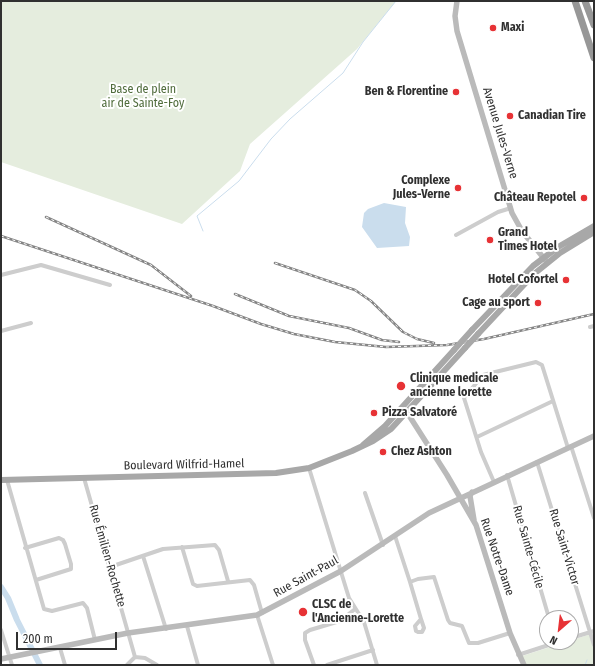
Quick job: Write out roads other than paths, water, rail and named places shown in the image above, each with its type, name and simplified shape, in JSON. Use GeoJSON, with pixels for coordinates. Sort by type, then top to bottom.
{"type":"FeatureCollection","features":[{"type":"Feature","properties":{"kind":"highway"},"geometry":{"type":"LineString","coordinates":[[575,1],[594,58]]}},
{"type":"Feature","properties":{"kind":"highway"},"geometry":{"type":"LineString","coordinates":[[585,1],[594,25]]}},
{"type":"Feature","properties":{"kind":"main road","name":"Boulevard Wilfrid-Hamel"},"geometry":{"type":"LineString","coordinates":[[404,410],[465,348],[545,260],[562,244],[594,226]]}},
{"type":"Feature","properties":{"kind":"main road","name":"Boulevard Wilfrid-Hamel"},"geometry":{"type":"LineString","coordinates":[[4,480],[276,474],[309,468],[343,455],[373,441],[391,429],[404,410],[454,350],[515,283],[545,260],[592,234]]}},
{"type":"Feature","properties":{"kind":"street","name":"Avenue Jules-Verne"},"geometry":{"type":"LineString","coordinates":[[457,1],[455,16],[457,28],[511,208],[522,231],[545,260]]}},
{"type":"Feature","properties":{"kind":"street"},"geometry":{"type":"LineString","coordinates":[[456,235],[498,212],[511,208]]}},
{"type":"Feature","properties":{"kind":"street"},"geometry":{"type":"LineString","coordinates":[[1,275],[41,264],[110,285]]}},
{"type":"Feature","properties":{"kind":"street"},"geometry":{"type":"LineString","coordinates":[[1,331],[31,323]]}},
{"type":"Feature","properties":{"kind":"street"},"geometry":{"type":"LineString","coordinates":[[494,482],[464,398],[483,375],[538,362],[542,365],[594,518]]}},
{"type":"Feature","properties":{"kind":"street"},"geometry":{"type":"LineString","coordinates":[[477,437],[553,401]]}},
{"type":"Feature","properties":{"kind":"street","name":"Rue Notre-Dame"},"geometry":{"type":"LineString","coordinates":[[404,410],[474,522],[482,541],[511,634],[524,665]]}},
{"type":"Feature","properties":{"kind":"street","name":"Rue Saint-Paul"},"geometry":{"type":"LineString","coordinates":[[1,659],[128,633],[187,626],[259,614],[341,571],[383,545],[413,522],[472,492],[594,436]]}},
{"type":"Feature","properties":{"kind":"street","name":"Rue Saint-Victor"},"geometry":{"type":"LineString","coordinates":[[537,462],[592,632],[594,645]]}},
{"type":"Feature","properties":{"kind":"street"},"geometry":{"type":"LineString","coordinates":[[309,468],[349,598],[364,622],[377,665]]}},
{"type":"Feature","properties":{"kind":"street","name":"Rue Sainte-Cécile"},"geometry":{"type":"LineString","coordinates":[[508,475],[547,610]]}},
{"type":"Feature","properties":{"kind":"street","name":"Rue Émilien-Rochette"},"geometry":{"type":"LineString","coordinates":[[84,478],[134,657]]}},
{"type":"Feature","properties":{"kind":"street"},"geometry":{"type":"LineString","coordinates":[[4,480],[36,580],[43,607],[47,611],[52,611],[81,602],[85,604],[95,640]]}},
{"type":"Feature","properties":{"kind":"street"},"geometry":{"type":"LineString","coordinates":[[472,492],[470,496],[474,522]]}},
{"type":"Feature","properties":{"kind":"street"},"geometry":{"type":"LineString","coordinates":[[365,493],[383,545]]}},
{"type":"Feature","properties":{"kind":"street"},"geometry":{"type":"LineString","coordinates":[[395,536],[421,619]]}},
{"type":"Feature","properties":{"kind":"street"},"geometry":{"type":"LineString","coordinates":[[26,548],[59,538],[63,540],[65,544],[71,569],[36,580]]}},
{"type":"Feature","properties":{"kind":"street"},"geometry":{"type":"LineString","coordinates":[[110,567],[163,549],[217,546],[228,582]]}},
{"type":"Feature","properties":{"kind":"street"},"geometry":{"type":"LineString","coordinates":[[182,547],[193,584],[197,586],[248,579],[252,582],[273,665]]}},
{"type":"Feature","properties":{"kind":"street"},"geometry":{"type":"LineString","coordinates":[[142,556],[166,629]]}},
{"type":"Feature","properties":{"kind":"street"},"geometry":{"type":"LineString","coordinates":[[410,582],[418,579],[434,577],[448,620],[450,623],[462,626],[469,643],[478,643],[511,634]]}},
{"type":"Feature","properties":{"kind":"street"},"geometry":{"type":"LineString","coordinates":[[314,665],[305,640],[305,633],[310,630],[340,621],[355,609]]}},
{"type":"Feature","properties":{"kind":"street"},"geometry":{"type":"LineString","coordinates":[[187,626],[198,665]]}},
{"type":"Feature","properties":{"kind":"street"},"geometry":{"type":"LineString","coordinates":[[1,630],[12,665]]}},
{"type":"Feature","properties":{"kind":"street"},"geometry":{"type":"LineString","coordinates":[[579,636],[592,632]]}},
{"type":"Feature","properties":{"kind":"street"},"geometry":{"type":"LineString","coordinates":[[60,648],[65,665]]}},
{"type":"Feature","properties":{"kind":"street"},"geometry":{"type":"LineString","coordinates":[[519,655],[539,648]]}},
{"type":"Feature","properties":{"kind":"street"},"geometry":{"type":"LineString","coordinates":[[327,665],[373,650]]}},
{"type":"Feature","properties":{"kind":"street","name":"Rue Notre-Dame"},"geometry":{"type":"LineString","coordinates":[[519,655],[521,665]]}},
{"type":"Feature","properties":{"kind":"street"},"geometry":{"type":"LineString","coordinates":[[127,665],[134,657],[145,658],[157,665]]}},
{"type":"Feature","properties":{"kind":"water"},"geometry":{"type":"Polygon","coordinates":[[[384,203],[406,207],[405,223],[410,237],[409,246],[377,248],[362,227],[364,213],[368,209],[384,203]]]}},
{"type":"Feature","properties":{"kind":"waterway"},"geometry":{"type":"LineString","coordinates":[[203,231],[197,216],[239,181],[271,139],[290,119],[343,73],[363,42],[396,1]]}},
{"type":"Feature","properties":{"kind":"waterway"},"geometry":{"type":"LineString","coordinates":[[1,587],[8,598],[17,620],[40,665]]}},
{"type":"Feature","properties":{"kind":"waterway"},"geometry":{"type":"LineString","coordinates":[[585,665],[587,660]]}},
{"type":"Feature","properties":{"kind":"railway"},"geometry":{"type":"LineString","coordinates":[[46,217],[151,265],[191,296]]}},
{"type":"Feature","properties":{"kind":"railway"},"geometry":{"type":"LineString","coordinates":[[1,236],[213,306],[261,324],[294,334],[335,342],[386,347],[447,345],[484,339],[594,314]]}},
{"type":"Feature","properties":{"kind":"railway"},"geometry":{"type":"LineString","coordinates":[[275,263],[355,290],[371,301],[403,332],[417,339],[434,343]]}},
{"type":"Feature","properties":{"kind":"railway"},"geometry":{"type":"LineString","coordinates":[[235,294],[289,316],[349,328],[382,340],[399,342]]}},
{"type":"Feature","properties":{"kind":"place","name":"Maxi"},"geometry":{"type":"Point","coordinates":[493,28]}},
{"type":"Feature","properties":{"kind":"place","name":"Ben & Florentine"},"geometry":{"type":"Point","coordinates":[456,92]}},
{"type":"Feature","properties":{"kind":"place","name":"Canadian Tire"},"geometry":{"type":"Point","coordinates":[510,116]}},
{"type":"Feature","properties":{"kind":"place","name":"Complexe Jules-Verne"},"geometry":{"type":"Point","coordinates":[458,188]}},
{"type":"Feature","properties":{"kind":"place","name":"Château Repotel"},"geometry":{"type":"Point","coordinates":[584,198]}},
{"type":"Feature","properties":{"kind":"place","name":"Grand Times Hotel"},"geometry":{"type":"Point","coordinates":[490,240]}},
{"type":"Feature","properties":{"kind":"place","name":"Hotel Cofortel"},"geometry":{"type":"Point","coordinates":[566,280]}},
{"type":"Feature","properties":{"kind":"place","name":"Cage au sport"},"geometry":{"type":"Point","coordinates":[538,303]}},
{"type":"Feature","properties":{"kind":"place","name":"Clinique medicale ancienne lorette"},"geometry":{"type":"Point","coordinates":[401,386]}},
{"type":"Feature","properties":{"kind":"place","name":"Pizza Salvatoré"},"geometry":{"type":"Point","coordinates":[374,413]}},
{"type":"Feature","properties":{"kind":"place","name":"Chez Ashton"},"geometry":{"type":"Point","coordinates":[383,452]}},
{"type":"Feature","properties":{"kind":"place","name":"CLSC de l'Ancienne-Lorette"},"geometry":{"type":"Point","coordinates":[303,612]}},
{"type":"Feature","properties":{"kind":"park label","name":"Base de plein air de Sainte-Foy"},"geometry":{"type":"Point","coordinates":[143,97]}}]}
